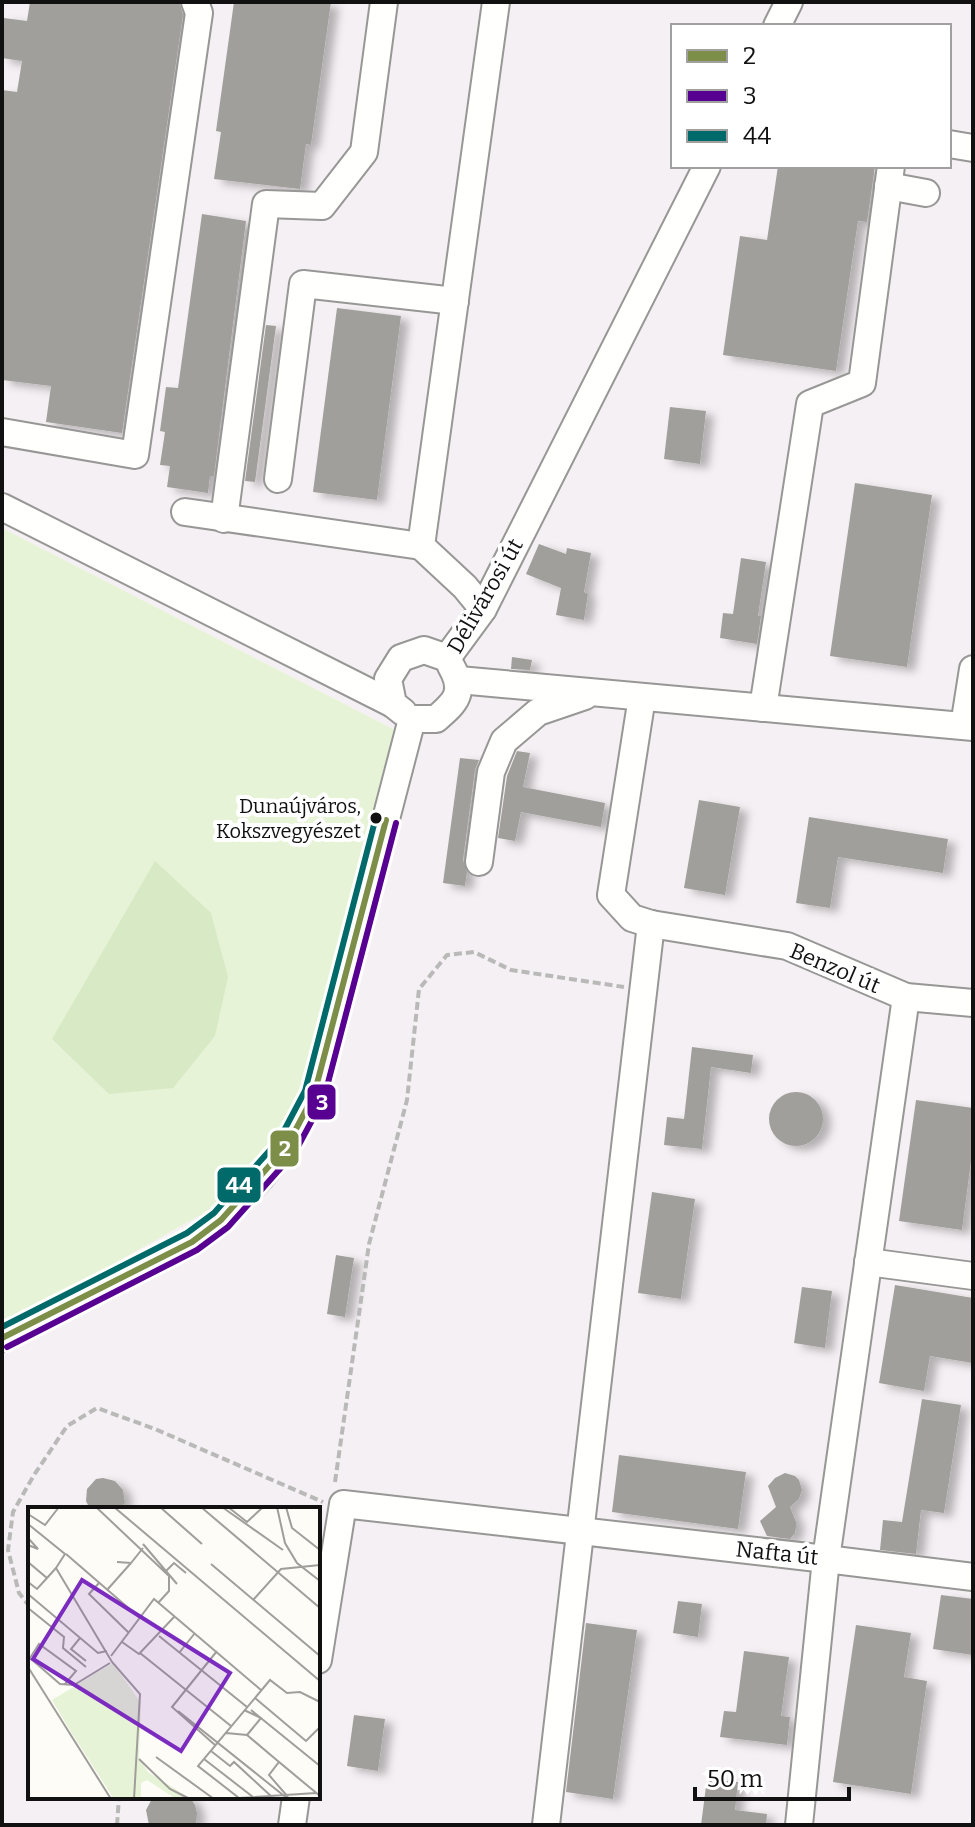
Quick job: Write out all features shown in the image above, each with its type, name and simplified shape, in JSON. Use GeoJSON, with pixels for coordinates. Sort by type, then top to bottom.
{"type":"FeatureCollection","features":[{"type":"Feature","properties":{"kind":"street"},"geometry":{"type":"LineString","coordinates":[[2,432],[135,455],[199,13],[195,2]]}},
{"type":"Feature","properties":{"kind":"street"},"geometry":{"type":"LineString","coordinates":[[224,519],[266,204],[322,206],[364,152],[384,2]]}},
{"type":"Feature","properties":{"kind":"street"},"geometry":{"type":"LineString","coordinates":[[421,546],[496,2]]}},
{"type":"Feature","properties":{"kind":"street"},"geometry":{"type":"LineString","coordinates":[[778,24],[789,2]]}},
{"type":"Feature","properties":{"kind":"street"},"geometry":{"type":"LineString","coordinates":[[951,144],[973,148]]}},
{"type":"Feature","properties":{"kind":"street","name":"Délivárosi út"},"geometry":{"type":"LineString","coordinates":[[402,712],[436,719],[455,704],[453,669],[706,168]]}},
{"type":"Feature","properties":{"kind":"street"},"geometry":{"type":"LineString","coordinates":[[763,708],[810,404],[862,383],[889,176],[926,193]]}},
{"type":"Feature","properties":{"kind":"street"},"geometry":{"type":"LineString","coordinates":[[278,479],[303,284],[455,301]]}},
{"type":"Feature","properties":{"kind":"street"},"geometry":{"type":"LineString","coordinates":[[2,507],[402,712]]}},
{"type":"Feature","properties":{"kind":"street"},"geometry":{"type":"LineString","coordinates":[[185,512],[421,546],[465,587],[483,609]]}},
{"type":"Feature","properties":{"kind":"street"},"geometry":{"type":"LineString","coordinates":[[2,1338],[192,1242],[221,1220],[287,1146],[314,1095],[402,712],[388,679],[401,658],[424,650],[453,669],[596,692],[969,726],[973,669]]}},
{"type":"Feature","properties":{"kind":"street"},"geometry":{"type":"LineString","coordinates":[[479,862],[491,772],[504,741],[538,712],[596,692]]}},
{"type":"Feature","properties":{"kind":"street","name":"Benzol út"},"geometry":{"type":"LineString","coordinates":[[642,697],[611,895],[632,918],[651,924],[787,946],[906,997],[973,1003]]}},
{"type":"Feature","properties":{"kind":"street"},"geometry":{"type":"LineString","coordinates":[[546,1825],[651,924]]}},
{"type":"Feature","properties":{"kind":"street"},"geometry":{"type":"LineString","coordinates":[[799,1825],[826,1559],[906,997]]}},
{"type":"Feature","properties":{"kind":"street"},"geometry":{"type":"LineString","coordinates":[[868,1262],[973,1276]]}},
{"type":"Feature","properties":{"kind":"street"},"geometry":{"type":"LineString","coordinates":[[320,1648],[343,1504]]}},
{"type":"Feature","properties":{"kind":"street","name":"Nafta út"},"geometry":{"type":"LineString","coordinates":[[343,1504],[973,1577]]}},
{"type":"Feature","properties":{"kind":"street"},"geometry":{"type":"LineString","coordinates":[[292,1825],[296,1799]]}},
{"type":"Feature","properties":{"kind":"path"},"geometry":{"type":"LineString","coordinates":[[28,1604],[19,1593],[8,1550],[13,1512],[67,1426],[97,1408],[155,1429],[327,1504],[343,1504],[334,1487],[369,1244],[407,1100],[419,989],[447,955],[474,952],[511,970],[643,990]]}},
{"type":"Feature","properties":{"kind":"path"},"geometry":{"type":"LineString","coordinates":[[117,1825],[119,1799]]}},
{"type":"Feature","properties":{"kind":"shaded area"},"geometry":{"type":"Polygon","coordinates":[[[2,2],[973,2],[973,1825],[2,1825],[2,1327],[209,1210],[405,735],[2,528],[2,2]]]}},
{"type":"Feature","properties":{"kind":"green space"},"geometry":{"type":"Polygon","coordinates":[[[2,528],[405,735],[292,1120],[209,1210],[2,1327],[2,528]]]}},
{"type":"Feature","properties":{"kind":"green space"},"geometry":{"type":"Polygon","coordinates":[[[155,861],[211,913],[228,977],[215,1036],[173,1088],[109,1094],[52,1039],[155,861]]]}},
{"type":"Feature","properties":{"kind":"building"},"geometry":{"type":"Polygon","coordinates":[[[30,2],[167,2],[180,4],[183,15],[122,433],[46,422],[51,386],[2,380],[2,90],[17,92],[22,61],[2,58],[2,35],[4,18],[27,21],[30,2]]]}},
{"type":"Feature","properties":{"kind":"building"},"geometry":{"type":"Polygon","coordinates":[[[234,2],[331,2],[311,145],[306,144],[300,189],[214,179],[221,132],[216,131],[234,2]]]}},
{"type":"Feature","properties":{"kind":"building"},"geometry":{"type":"Polygon","coordinates":[[[778,168],[875,168],[867,222],[858,221],[836,371],[723,355],[740,236],[767,240],[778,168]]]}},
{"type":"Feature","properties":{"kind":"building"},"geometry":{"type":"Polygon","coordinates":[[[202,214],[246,221],[214,476],[210,476],[208,493],[167,487],[170,466],[160,465],[165,432],[160,431],[166,387],[178,388],[202,214]]]}},
{"type":"Feature","properties":{"kind":"building"},"geometry":{"type":"Polygon","coordinates":[[[337,308],[401,316],[377,500],[313,492],[337,308]]]}},
{"type":"Feature","properties":{"kind":"building"},"geometry":{"type":"Polygon","coordinates":[[[266,325],[276,326],[255,482],[245,481],[266,325]]]}},
{"type":"Feature","properties":{"kind":"building"},"geometry":{"type":"Polygon","coordinates":[[[670,407],[706,411],[700,464],[664,459],[670,407]]]}},
{"type":"Feature","properties":{"kind":"building"},"geometry":{"type":"Polygon","coordinates":[[[855,483],[932,495],[907,667],[830,656],[855,483]]]}},
{"type":"Feature","properties":{"kind":"building"},"geometry":{"type":"Polygon","coordinates":[[[539,544],[566,554],[567,548],[591,553],[584,592],[588,594],[584,620],[556,615],[561,588],[526,574],[539,544]]]}},
{"type":"Feature","properties":{"kind":"building"},"geometry":{"type":"Polygon","coordinates":[[[741,558],[766,562],[757,644],[720,638],[723,613],[733,614],[741,558]]]}},
{"type":"Feature","properties":{"kind":"building"},"geometry":{"type":"Polygon","coordinates":[[[512,657],[532,660],[530,670],[511,669],[512,657]]]}},
{"type":"Feature","properties":{"kind":"building"},"geometry":{"type":"Polygon","coordinates":[[[517,751],[530,753],[523,787],[605,803],[601,827],[521,812],[515,841],[498,838],[507,776],[517,751]]]}},
{"type":"Feature","properties":{"kind":"building"},"geometry":{"type":"Polygon","coordinates":[[[460,758],[479,760],[463,860],[467,872],[465,886],[443,883],[460,758]]]}},
{"type":"Feature","properties":{"kind":"building"},"geometry":{"type":"Polygon","coordinates":[[[699,800],[740,807],[725,895],[684,888],[699,800]]]}},
{"type":"Feature","properties":{"kind":"building"},"geometry":{"type":"Polygon","coordinates":[[[809,817],[948,839],[943,873],[838,857],[830,908],[796,903],[809,817]]]}},
{"type":"Feature","properties":{"kind":"building"},"geometry":{"type":"Polygon","coordinates":[[[692,1047],[753,1055],[751,1073],[711,1067],[702,1149],[664,1145],[667,1117],[684,1119],[692,1047]]]}},
{"type":"Feature","properties":{"kind":"building"},"geometry":{"type":"Polygon","coordinates":[[[796,1092],[807,1094],[815,1100],[821,1108],[821,1130],[815,1138],[807,1144],[796,1146],[785,1144],[777,1138],[771,1130],[769,1119],[771,1108],[777,1100],[785,1094],[796,1092]]]}},
{"type":"Feature","properties":{"kind":"building"},"geometry":{"type":"Polygon","coordinates":[[[916,1100],[973,1108],[973,1146],[962,1230],[899,1221],[916,1100]]]}},
{"type":"Feature","properties":{"kind":"building"},"geometry":{"type":"Polygon","coordinates":[[[652,1192],[695,1199],[681,1299],[638,1293],[652,1192]]]}},
{"type":"Feature","properties":{"kind":"building"},"geometry":{"type":"Polygon","coordinates":[[[336,1255],[354,1258],[345,1317],[327,1314],[336,1255]]]}},
{"type":"Feature","properties":{"kind":"building"},"geometry":{"type":"Polygon","coordinates":[[[895,1285],[973,1298],[973,1363],[930,1356],[924,1391],[879,1383],[895,1285]]]}},
{"type":"Feature","properties":{"kind":"building"},"geometry":{"type":"Polygon","coordinates":[[[802,1287],[832,1291],[825,1348],[794,1343],[802,1287]]]}},
{"type":"Feature","properties":{"kind":"building"},"geometry":{"type":"Polygon","coordinates":[[[922,1399],[961,1405],[944,1513],[921,1510],[916,1554],[880,1550],[883,1520],[902,1522],[922,1399]]]}},
{"type":"Feature","properties":{"kind":"building"},"geometry":{"type":"Polygon","coordinates":[[[619,1455],[746,1472],[738,1529],[612,1512],[619,1455]]]}},
{"type":"Feature","properties":{"kind":"building"},"geometry":{"type":"Polygon","coordinates":[[[785,1473],[799,1480],[802,1490],[799,1499],[790,1507],[796,1527],[790,1539],[767,1536],[760,1521],[776,1507],[768,1486],[785,1473]]]}},
{"type":"Feature","properties":{"kind":"building"},"geometry":{"type":"Polygon","coordinates":[[[96,1479],[115,1481],[123,1490],[125,1503],[121,1507],[89,1507],[87,1489],[96,1479]]]}},
{"type":"Feature","properties":{"kind":"building"},"geometry":{"type":"Polygon","coordinates":[[[941,1595],[973,1599],[973,1655],[933,1649],[941,1595]]]}},
{"type":"Feature","properties":{"kind":"building"},"geometry":{"type":"Polygon","coordinates":[[[678,1601],[702,1604],[698,1637],[673,1633],[678,1601]]]}},
{"type":"Feature","properties":{"kind":"building"},"geometry":{"type":"Polygon","coordinates":[[[586,1623],[637,1630],[613,1799],[566,1792],[586,1623]]]}},
{"type":"Feature","properties":{"kind":"building"},"geometry":{"type":"Polygon","coordinates":[[[856,1625],[911,1633],[904,1677],[927,1681],[911,1794],[833,1782],[856,1625]]]}},
{"type":"Feature","properties":{"kind":"building"},"geometry":{"type":"Polygon","coordinates":[[[744,1651],[789,1657],[781,1716],[790,1717],[787,1745],[720,1737],[724,1711],[736,1712],[744,1651]]]}},
{"type":"Feature","properties":{"kind":"building"},"geometry":{"type":"Polygon","coordinates":[[[354,1715],[385,1719],[378,1771],[347,1766],[354,1715]]]}},
{"type":"Feature","properties":{"kind":"building"},"geometry":{"type":"Polygon","coordinates":[[[707,1779],[738,1782],[735,1810],[767,1814],[766,1825],[701,1825],[707,1779]]]}},
{"type":"Feature","properties":{"kind":"building"},"geometry":{"type":"Polygon","coordinates":[[[152,1799],[191,1799],[197,1813],[196,1825],[149,1825],[146,1810],[152,1799]]]}},
{"type":"Feature","properties":{"kind":"transit line","name":"44"},"geometry":{"type":"LineString","coordinates":[[2,1327],[187,1233],[214,1213],[279,1140],[305,1091],[376,817]]}},
{"type":"Feature","properties":{"kind":"transit line","name":"2"},"geometry":{"type":"LineString","coordinates":[[2,1338],[192,1242],[221,1220],[287,1146],[314,1095],[386,820]]}},
{"type":"Feature","properties":{"kind":"transit line","name":"3"},"geometry":{"type":"LineString","coordinates":[[7,1347],[197,1250],[228,1227],[295,1152],[324,1098],[396,823]]}},
{"type":"Feature","properties":{"kind":"place","name":"Dunaújváros, Kokszvegyészet"},"geometry":{"type":"Point","coordinates":[376,818]}}]}
